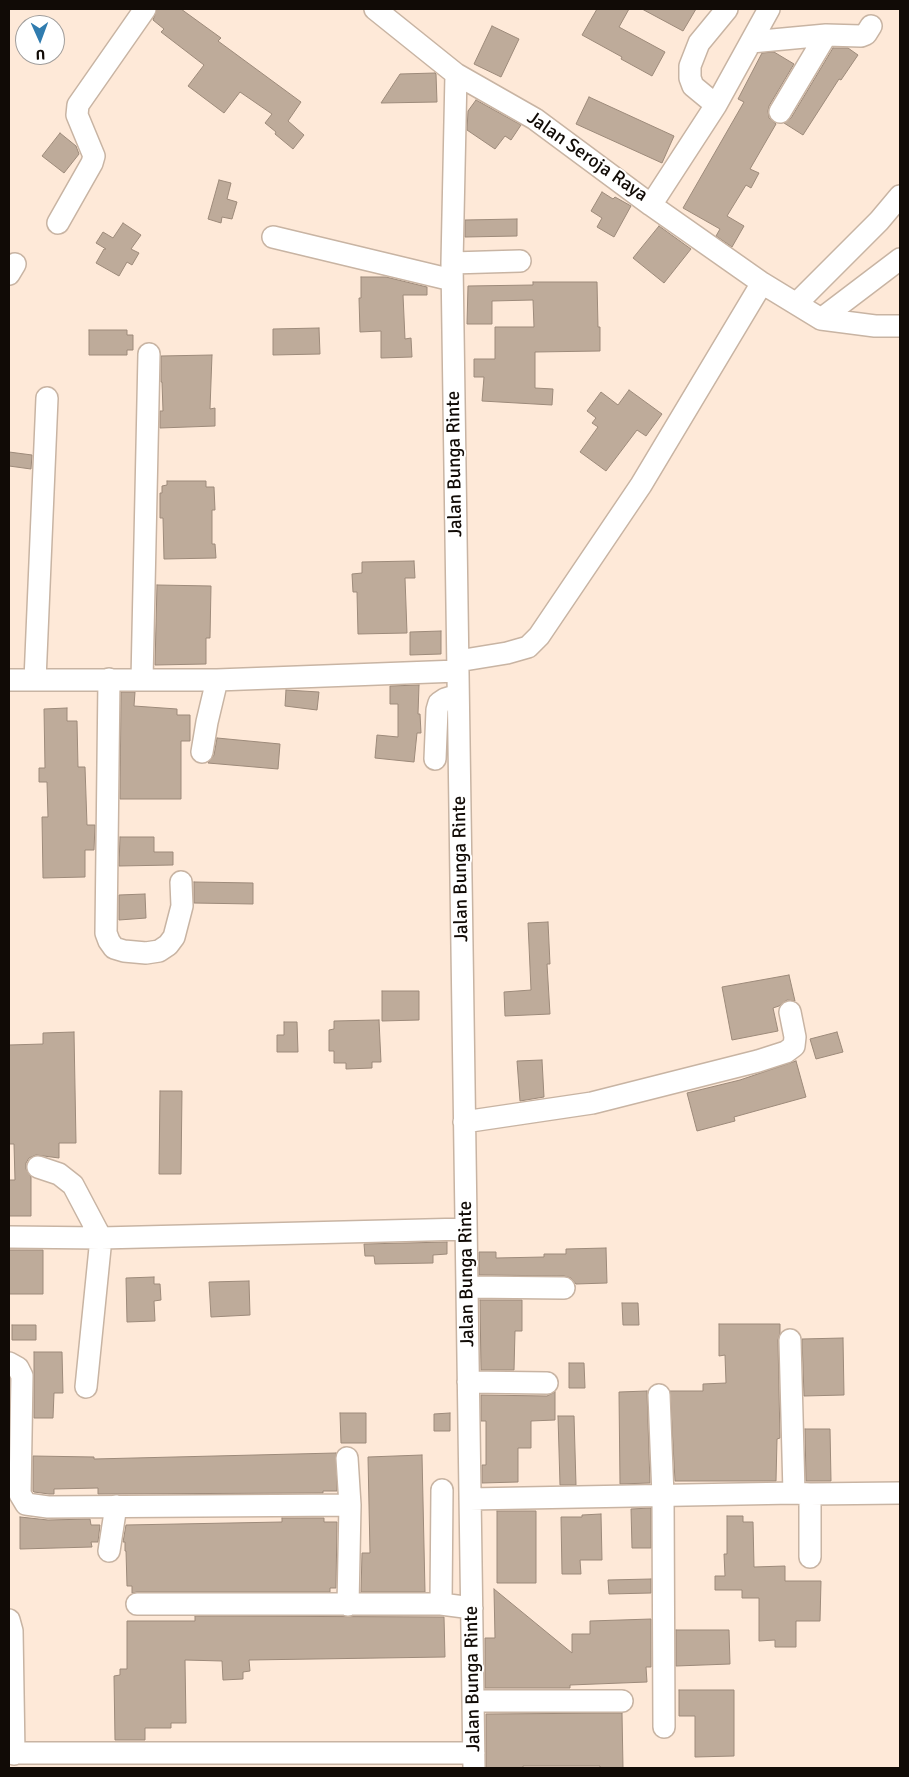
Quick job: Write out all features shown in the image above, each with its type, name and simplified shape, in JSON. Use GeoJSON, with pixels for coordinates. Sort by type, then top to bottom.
{"type":"FeatureCollection","features":[{"type":"Feature","properties":{"kind":"street"},"geometry":{"type":"LineString","coordinates":[[58,223],[92,163],[94,156],[77,115],[78,105],[145,9]]}},
{"type":"Feature","properties":{"kind":"street"},"geometry":{"type":"LineString","coordinates":[[375,9],[456,74]]}},
{"type":"Feature","properties":{"kind":"street"},"geometry":{"type":"LineString","coordinates":[[716,105],[693,86],[690,78],[690,66],[699,43],[727,9]]}},
{"type":"Feature","properties":{"kind":"street","name":"Jalan Seroja Raya"},"geometry":{"type":"LineString","coordinates":[[456,74],[535,119],[651,205],[716,105],[769,9]]}},
{"type":"Feature","properties":{"kind":"street"},"geometry":{"type":"LineString","coordinates":[[751,42],[826,36],[862,36],[866,34],[871,26]]}},
{"type":"Feature","properties":{"kind":"street"},"geometry":{"type":"LineString","coordinates":[[780,112],[826,36]]}},
{"type":"Feature","properties":{"kind":"street","name":"Jalan Bunga Rinte"},"geometry":{"type":"LineString","coordinates":[[456,74],[452,271],[474,1761]]}},
{"type":"Feature","properties":{"kind":"street"},"geometry":{"type":"LineString","coordinates":[[797,303],[879,221],[900,196]]}},
{"type":"Feature","properties":{"kind":"street"},"geometry":{"type":"LineString","coordinates":[[651,205],[762,283],[821,319],[875,326],[900,326]]}},
{"type":"Feature","properties":{"kind":"street"},"geometry":{"type":"LineString","coordinates":[[273,237],[452,271],[520,261]]}},
{"type":"Feature","properties":{"kind":"street"},"geometry":{"type":"LineString","coordinates":[[821,319],[900,259]]}},
{"type":"Feature","properties":{"kind":"street"},"geometry":{"type":"LineString","coordinates":[[9,680],[217,680],[458,666],[528,646],[539,636],[641,485],[762,283]]}},
{"type":"Feature","properties":{"kind":"street"},"geometry":{"type":"LineString","coordinates":[[142,680],[149,354]]}},
{"type":"Feature","properties":{"kind":"street"},"geometry":{"type":"LineString","coordinates":[[35,680],[47,398]]}},
{"type":"Feature","properties":{"kind":"street"},"geometry":{"type":"LineString","coordinates":[[109,679],[106,933],[108,941],[114,948],[146,953],[159,950],[168,945],[174,937],[182,906],[181,882]]}},
{"type":"Feature","properties":{"kind":"street"},"geometry":{"type":"LineString","coordinates":[[202,752],[217,680]]}},
{"type":"Feature","properties":{"kind":"street"},"geometry":{"type":"LineString","coordinates":[[435,759],[439,703],[458,695]]}},
{"type":"Feature","properties":{"kind":"street"},"geometry":{"type":"LineString","coordinates":[[464,1122],[592,1103],[758,1061],[786,1052],[794,1046],[795,1037],[790,1012]]}},
{"type":"Feature","properties":{"kind":"street"},"geometry":{"type":"LineString","coordinates":[[38,1168],[59,1174],[73,1185],[101,1238],[86,1387]]}},
{"type":"Feature","properties":{"kind":"street"},"geometry":{"type":"LineString","coordinates":[[9,1237],[101,1238],[466,1229]]}},
{"type":"Feature","properties":{"kind":"street"},"geometry":{"type":"LineString","coordinates":[[467,1286],[564,1288]]}},
{"type":"Feature","properties":{"kind":"street"},"geometry":{"type":"LineString","coordinates":[[790,1340],[802,1494],[810,1557]]}},
{"type":"Feature","properties":{"kind":"street"},"geometry":{"type":"LineString","coordinates":[[9,1363],[18,1368],[22,1376],[20,1494],[26,1504],[48,1507],[350,1505]]}},
{"type":"Feature","properties":{"kind":"street"},"geometry":{"type":"LineString","coordinates":[[468,1382],[547,1383]]}},
{"type":"Feature","properties":{"kind":"street"},"geometry":{"type":"LineString","coordinates":[[659,1395],[663,1496],[664,1727]]}},
{"type":"Feature","properties":{"kind":"street"},"geometry":{"type":"LineString","coordinates":[[347,1458],[350,1505],[348,1604]]}},
{"type":"Feature","properties":{"kind":"street"},"geometry":{"type":"LineString","coordinates":[[441,1604],[442,1490]]}},
{"type":"Feature","properties":{"kind":"street"},"geometry":{"type":"LineString","coordinates":[[470,1499],[900,1493]]}},
{"type":"Feature","properties":{"kind":"street"},"geometry":{"type":"LineString","coordinates":[[109,1552],[116,1506]]}},
{"type":"Feature","properties":{"kind":"street"},"geometry":{"type":"LineString","coordinates":[[137,1604],[441,1604],[472,1608]]}},
{"type":"Feature","properties":{"kind":"street"},"geometry":{"type":"LineString","coordinates":[[9,1620],[12,1631],[12,1754],[474,1761]]}},
{"type":"Feature","properties":{"kind":"street"},"geometry":{"type":"LineString","coordinates":[[473,1701],[622,1701]]}},
{"type":"Feature","properties":{"kind":"building"},"geometry":{"type":"Polygon","coordinates":[[[157,9],[181,9],[221,38],[218,41],[301,102],[288,121],[304,135],[293,149],[265,123],[272,114],[240,92],[224,113],[188,86],[204,65],[161,32],[164,29],[153,20],[157,9]]]}},
{"type":"Feature","properties":{"kind":"building"},"geometry":{"type":"Polygon","coordinates":[[[597,9],[629,9],[619,27],[665,52],[652,76],[582,35],[597,9]]]}},
{"type":"Feature","properties":{"kind":"building"},"geometry":{"type":"Polygon","coordinates":[[[642,9],[696,9],[683,31],[642,9]]]}},
{"type":"Feature","properties":{"kind":"building"},"geometry":{"type":"Polygon","coordinates":[[[492,26],[519,39],[501,77],[474,64],[492,26]]]}},
{"type":"Feature","properties":{"kind":"building"},"geometry":{"type":"Polygon","coordinates":[[[833,48],[848,48],[858,55],[841,80],[839,79],[803,135],[784,123],[791,118],[833,48]]]}},
{"type":"Feature","properties":{"kind":"building"},"geometry":{"type":"Polygon","coordinates":[[[774,52],[794,64],[769,106],[769,118],[776,124],[750,169],[759,173],[751,188],[746,185],[727,216],[744,226],[732,247],[716,236],[720,229],[683,208],[744,102],[738,99],[762,53],[774,52]]]}},
{"type":"Feature","properties":{"kind":"building"},"geometry":{"type":"Polygon","coordinates":[[[435,73],[437,102],[381,103],[400,74],[435,73]]]}},
{"type":"Feature","properties":{"kind":"building"},"geometry":{"type":"Polygon","coordinates":[[[589,97],[674,136],[662,163],[576,124],[589,97]]]}},
{"type":"Feature","properties":{"kind":"building"},"geometry":{"type":"Polygon","coordinates":[[[476,100],[521,125],[511,140],[505,136],[495,149],[467,130],[468,111],[476,100]]]}},
{"type":"Feature","properties":{"kind":"building"},"geometry":{"type":"Polygon","coordinates":[[[60,133],[76,146],[79,154],[64,173],[42,156],[60,133]]]}},
{"type":"Feature","properties":{"kind":"building"},"geometry":{"type":"Polygon","coordinates":[[[219,180],[231,183],[227,199],[237,202],[232,219],[222,217],[221,223],[208,219],[219,180]]]}},
{"type":"Feature","properties":{"kind":"building"},"geometry":{"type":"Polygon","coordinates":[[[602,192],[613,199],[615,197],[631,206],[614,237],[597,227],[602,218],[591,211],[602,192]]]}},
{"type":"Feature","properties":{"kind":"building"},"geometry":{"type":"Polygon","coordinates":[[[517,219],[517,236],[465,237],[465,220],[517,219]]]}},
{"type":"Feature","properties":{"kind":"building"},"geometry":{"type":"Polygon","coordinates":[[[123,223],[141,235],[131,249],[139,253],[132,265],[127,262],[119,276],[96,263],[104,249],[106,249],[96,243],[103,232],[113,238],[123,223]]]}},
{"type":"Feature","properties":{"kind":"building"},"geometry":{"type":"Polygon","coordinates":[[[659,226],[691,249],[664,283],[633,258],[659,226]]]}},
{"type":"Feature","properties":{"kind":"building"},"geometry":{"type":"Polygon","coordinates":[[[361,277],[386,277],[427,287],[427,295],[403,295],[405,339],[411,338],[412,357],[381,358],[381,331],[360,332],[359,298],[361,298],[361,277]]]}},
{"type":"Feature","properties":{"kind":"building"},"geometry":{"type":"Polygon","coordinates":[[[533,282],[597,282],[600,351],[535,352],[535,388],[553,389],[552,405],[482,401],[484,377],[474,377],[474,359],[495,359],[495,327],[534,327],[533,300],[492,301],[492,324],[467,324],[468,286],[533,285],[533,282]]]}},
{"type":"Feature","properties":{"kind":"building"},"geometry":{"type":"Polygon","coordinates":[[[319,328],[320,354],[273,355],[273,329],[319,328]]]}},
{"type":"Feature","properties":{"kind":"building"},"geometry":{"type":"Polygon","coordinates":[[[89,330],[127,330],[127,335],[133,335],[133,350],[127,350],[127,355],[89,355],[89,330]]]}},
{"type":"Feature","properties":{"kind":"building"},"geometry":{"type":"Polygon","coordinates":[[[212,355],[210,409],[215,408],[215,426],[160,428],[160,411],[163,411],[161,356],[212,355]]]}},
{"type":"Feature","properties":{"kind":"building"},"geometry":{"type":"Polygon","coordinates":[[[629,390],[662,414],[646,436],[637,430],[606,471],[580,452],[598,427],[592,423],[596,418],[587,411],[601,392],[618,405],[629,390]]]}},
{"type":"Feature","properties":{"kind":"building"},"geometry":{"type":"Polygon","coordinates":[[[9,452],[32,455],[31,469],[9,466],[9,452]]]}},
{"type":"Feature","properties":{"kind":"building"},"geometry":{"type":"Polygon","coordinates":[[[167,481],[206,481],[206,487],[214,487],[215,510],[212,510],[212,544],[215,544],[216,558],[164,559],[163,518],[160,518],[160,493],[162,493],[162,486],[167,485],[167,481]]]}},
{"type":"Feature","properties":{"kind":"building"},"geometry":{"type":"Polygon","coordinates":[[[414,561],[415,578],[405,578],[407,633],[358,634],[357,592],[353,592],[352,574],[362,573],[362,562],[414,561]]]}},
{"type":"Feature","properties":{"kind":"building"},"geometry":{"type":"Polygon","coordinates":[[[157,585],[211,586],[210,638],[206,638],[206,664],[155,665],[157,585]]]}},
{"type":"Feature","properties":{"kind":"building"},"geometry":{"type":"Polygon","coordinates":[[[441,631],[441,654],[410,655],[410,632],[441,631]]]}},
{"type":"Feature","properties":{"kind":"building"},"geometry":{"type":"Polygon","coordinates":[[[419,685],[418,714],[420,714],[421,733],[417,733],[414,762],[375,758],[377,735],[398,737],[398,704],[390,704],[390,686],[419,685]]]}},
{"type":"Feature","properties":{"kind":"building"},"geometry":{"type":"Polygon","coordinates":[[[286,690],[319,692],[317,710],[285,706],[286,690]]]}},
{"type":"Feature","properties":{"kind":"building"},"geometry":{"type":"Polygon","coordinates":[[[121,692],[135,692],[134,706],[177,709],[177,715],[190,715],[190,741],[181,741],[181,799],[120,799],[121,692]]]}},
{"type":"Feature","properties":{"kind":"building"},"geometry":{"type":"Polygon","coordinates":[[[67,708],[67,721],[77,721],[78,767],[85,767],[87,825],[95,825],[94,850],[85,850],[85,877],[43,878],[42,817],[48,817],[47,782],[39,782],[39,768],[45,768],[44,709],[67,708]]]}},
{"type":"Feature","properties":{"kind":"building"},"geometry":{"type":"Polygon","coordinates":[[[217,738],[280,744],[278,769],[208,763],[214,755],[217,738]]]}},
{"type":"Feature","properties":{"kind":"building"},"geometry":{"type":"Polygon","coordinates":[[[120,837],[154,837],[154,852],[173,852],[173,865],[119,866],[120,837]]]}},
{"type":"Feature","properties":{"kind":"building"},"geometry":{"type":"Polygon","coordinates":[[[194,882],[253,883],[253,904],[194,903],[194,882]]]}},
{"type":"Feature","properties":{"kind":"building"},"geometry":{"type":"Polygon","coordinates":[[[145,894],[146,918],[119,920],[119,895],[145,894]]]}},
{"type":"Feature","properties":{"kind":"building"},"geometry":{"type":"Polygon","coordinates":[[[548,922],[550,964],[547,964],[550,1014],[505,1016],[504,992],[531,990],[528,923],[548,922]]]}},
{"type":"Feature","properties":{"kind":"building"},"geometry":{"type":"Polygon","coordinates":[[[789,975],[795,1001],[787,1000],[773,1008],[778,1031],[732,1040],[722,987],[789,975]]]}},
{"type":"Feature","properties":{"kind":"building"},"geometry":{"type":"Polygon","coordinates":[[[382,991],[419,991],[419,1020],[382,1021],[382,991]]]}},
{"type":"Feature","properties":{"kind":"building"},"geometry":{"type":"Polygon","coordinates":[[[379,1020],[381,1062],[372,1062],[372,1068],[346,1069],[346,1063],[334,1063],[334,1051],[329,1051],[329,1030],[334,1029],[334,1021],[379,1020]]]}},
{"type":"Feature","properties":{"kind":"building"},"geometry":{"type":"Polygon","coordinates":[[[284,1022],[297,1022],[298,1052],[277,1052],[277,1035],[284,1035],[284,1022]]]}},
{"type":"Feature","properties":{"kind":"building"},"geometry":{"type":"Polygon","coordinates":[[[74,1032],[76,1143],[59,1143],[59,1158],[36,1155],[29,1158],[26,1163],[26,1169],[31,1177],[31,1216],[9,1216],[9,1180],[15,1180],[14,1144],[9,1144],[9,1045],[43,1044],[43,1033],[74,1032]]]}},
{"type":"Feature","properties":{"kind":"building"},"geometry":{"type":"Polygon","coordinates":[[[837,1032],[843,1052],[816,1059],[810,1039],[837,1032]]]}},
{"type":"Feature","properties":{"kind":"building"},"geometry":{"type":"Polygon","coordinates":[[[542,1060],[544,1097],[520,1101],[517,1061],[542,1060]]]}},
{"type":"Feature","properties":{"kind":"building"},"geometry":{"type":"Polygon","coordinates":[[[796,1061],[806,1097],[734,1117],[735,1121],[697,1131],[687,1093],[740,1080],[796,1061]]]}},
{"type":"Feature","properties":{"kind":"building"},"geometry":{"type":"Polygon","coordinates":[[[160,1091],[182,1091],[181,1174],[159,1174],[160,1091]]]}},
{"type":"Feature","properties":{"kind":"building"},"geometry":{"type":"Polygon","coordinates":[[[447,1242],[447,1254],[433,1255],[433,1263],[375,1264],[374,1256],[365,1256],[364,1244],[447,1242]]]}},
{"type":"Feature","properties":{"kind":"building"},"geometry":{"type":"Polygon","coordinates":[[[606,1248],[607,1283],[576,1284],[571,1278],[564,1276],[479,1275],[479,1252],[496,1252],[496,1258],[544,1257],[544,1254],[566,1254],[566,1249],[606,1248]]]}},
{"type":"Feature","properties":{"kind":"building"},"geometry":{"type":"Polygon","coordinates":[[[9,1250],[43,1250],[43,1294],[9,1294],[9,1250]]]}},
{"type":"Feature","properties":{"kind":"building"},"geometry":{"type":"Polygon","coordinates":[[[154,1277],[154,1284],[160,1284],[161,1300],[154,1301],[155,1321],[127,1322],[126,1278],[154,1277]]]}},
{"type":"Feature","properties":{"kind":"building"},"geometry":{"type":"Polygon","coordinates":[[[249,1281],[250,1315],[211,1317],[209,1282],[249,1281]]]}},
{"type":"Feature","properties":{"kind":"building"},"geometry":{"type":"Polygon","coordinates":[[[480,1300],[522,1300],[522,1331],[515,1331],[514,1370],[481,1370],[480,1300]]]}},
{"type":"Feature","properties":{"kind":"building"},"geometry":{"type":"Polygon","coordinates":[[[622,1303],[638,1303],[639,1325],[623,1325],[622,1303]]]}},
{"type":"Feature","properties":{"kind":"building"},"geometry":{"type":"Polygon","coordinates":[[[719,1324],[780,1324],[778,1340],[780,1438],[777,1439],[776,1481],[675,1481],[670,1391],[703,1391],[703,1384],[726,1383],[725,1355],[719,1356],[719,1324]]]}},
{"type":"Feature","properties":{"kind":"building"},"geometry":{"type":"Polygon","coordinates":[[[12,1325],[36,1325],[36,1340],[12,1340],[12,1325]]]}},
{"type":"Feature","properties":{"kind":"building"},"geometry":{"type":"Polygon","coordinates":[[[843,1338],[844,1395],[804,1396],[802,1339],[843,1338]]]}},
{"type":"Feature","properties":{"kind":"building"},"geometry":{"type":"Polygon","coordinates":[[[34,1352],[62,1352],[63,1393],[54,1393],[53,1418],[34,1418],[34,1352]]]}},
{"type":"Feature","properties":{"kind":"building"},"geometry":{"type":"Polygon","coordinates":[[[569,1363],[584,1363],[585,1388],[569,1388],[569,1363]]]}},
{"type":"Feature","properties":{"kind":"building"},"geometry":{"type":"Polygon","coordinates":[[[647,1391],[650,1483],[620,1484],[619,1392],[647,1391]]]}},
{"type":"Feature","properties":{"kind":"building"},"geometry":{"type":"Polygon","coordinates":[[[555,1392],[555,1420],[531,1421],[531,1448],[518,1448],[518,1482],[482,1483],[482,1465],[486,1465],[486,1421],[481,1421],[481,1395],[547,1396],[555,1392]]]}},
{"type":"Feature","properties":{"kind":"building"},"geometry":{"type":"Polygon","coordinates":[[[340,1413],[366,1413],[366,1443],[341,1443],[340,1413]]]}},
{"type":"Feature","properties":{"kind":"building"},"geometry":{"type":"Polygon","coordinates":[[[450,1413],[450,1431],[434,1431],[434,1414],[450,1413]]]}},
{"type":"Feature","properties":{"kind":"building"},"geometry":{"type":"Polygon","coordinates":[[[558,1416],[574,1416],[576,1485],[560,1485],[558,1416]]]}},
{"type":"Feature","properties":{"kind":"building"},"geometry":{"type":"Polygon","coordinates":[[[805,1429],[830,1429],[831,1481],[806,1481],[805,1429]]]}},
{"type":"Feature","properties":{"kind":"building"},"geometry":{"type":"Polygon","coordinates":[[[336,1453],[337,1491],[323,1491],[323,1493],[98,1494],[98,1488],[54,1489],[54,1494],[33,1491],[33,1456],[94,1457],[94,1459],[336,1453]]]}},
{"type":"Feature","properties":{"kind":"building"},"geometry":{"type":"Polygon","coordinates":[[[422,1455],[425,1592],[361,1592],[362,1553],[370,1553],[368,1457],[422,1455]]]}},
{"type":"Feature","properties":{"kind":"building"},"geometry":{"type":"Polygon","coordinates":[[[651,1508],[651,1548],[632,1548],[631,1509],[651,1508]]]}},
{"type":"Feature","properties":{"kind":"building"},"geometry":{"type":"Polygon","coordinates":[[[497,1511],[536,1511],[536,1583],[497,1583],[497,1511]]]}},
{"type":"Feature","properties":{"kind":"building"},"geometry":{"type":"Polygon","coordinates":[[[601,1514],[602,1560],[580,1560],[581,1574],[562,1574],[561,1517],[582,1517],[582,1515],[601,1514]]]}},
{"type":"Feature","properties":{"kind":"building"},"geometry":{"type":"Polygon","coordinates":[[[727,1516],[743,1516],[743,1522],[753,1522],[754,1567],[785,1566],[785,1581],[821,1581],[820,1621],[796,1621],[796,1647],[775,1647],[775,1640],[759,1641],[759,1598],[742,1598],[742,1590],[715,1590],[715,1576],[725,1576],[724,1554],[727,1554],[727,1516]]]}},
{"type":"Feature","properties":{"kind":"building"},"geometry":{"type":"Polygon","coordinates":[[[20,1517],[48,1520],[90,1519],[91,1525],[100,1525],[98,1542],[91,1542],[92,1547],[20,1549],[20,1517]]]}},
{"type":"Feature","properties":{"kind":"building"},"geometry":{"type":"Polygon","coordinates":[[[282,1518],[324,1518],[324,1522],[337,1522],[336,1588],[330,1588],[330,1592],[132,1593],[132,1586],[127,1586],[126,1551],[125,1542],[123,1542],[126,1525],[282,1522],[282,1518]]]}},
{"type":"Feature","properties":{"kind":"building"},"geometry":{"type":"Polygon","coordinates":[[[651,1579],[651,1593],[609,1594],[608,1580],[651,1579]]]}},
{"type":"Feature","properties":{"kind":"building"},"geometry":{"type":"Polygon","coordinates":[[[494,1589],[572,1653],[572,1634],[590,1634],[590,1621],[651,1619],[651,1667],[646,1667],[647,1682],[570,1685],[570,1688],[485,1688],[485,1638],[495,1638],[494,1589]]]}},
{"type":"Feature","properties":{"kind":"building"},"geometry":{"type":"Polygon","coordinates":[[[195,1616],[444,1617],[445,1657],[249,1660],[250,1671],[243,1672],[243,1679],[223,1680],[222,1661],[185,1660],[186,1723],[171,1723],[171,1728],[145,1728],[145,1740],[115,1740],[114,1676],[120,1675],[120,1669],[127,1669],[127,1621],[195,1621],[195,1616]]]}},
{"type":"Feature","properties":{"kind":"building"},"geometry":{"type":"Polygon","coordinates":[[[676,1630],[729,1630],[730,1664],[676,1666],[676,1630]]]}},
{"type":"Feature","properties":{"kind":"building"},"geometry":{"type":"Polygon","coordinates":[[[679,1690],[734,1690],[734,1756],[695,1757],[695,1716],[679,1716],[679,1690]]]}},
{"type":"Feature","properties":{"kind":"building"},"geometry":{"type":"Polygon","coordinates":[[[622,1713],[623,1768],[600,1768],[600,1766],[523,1766],[523,1768],[486,1768],[486,1714],[622,1713]]]}}]}
